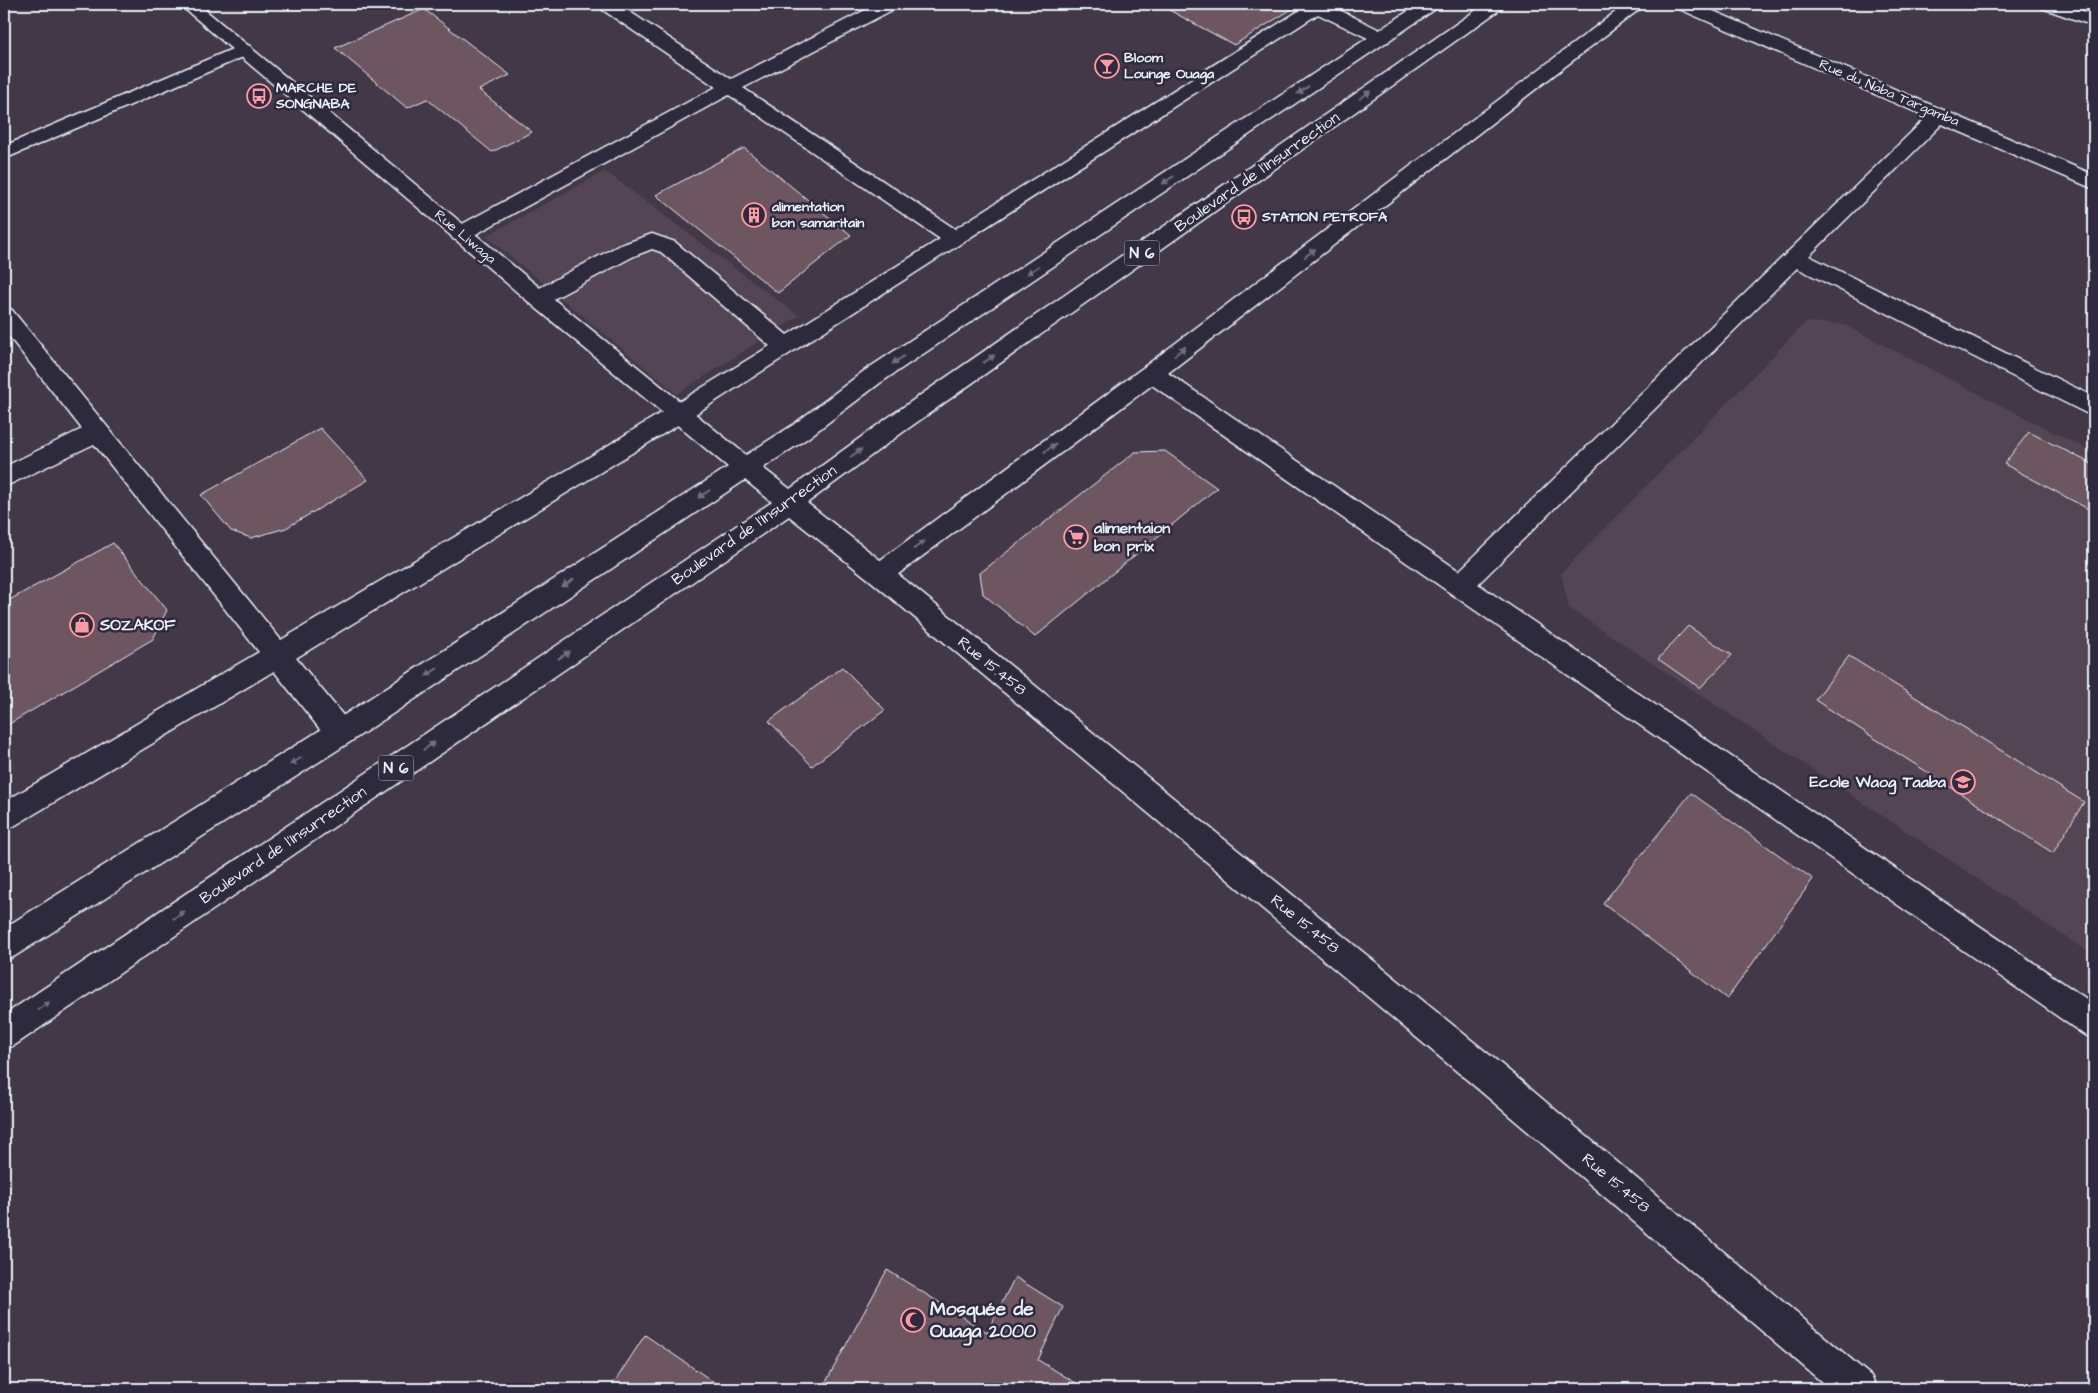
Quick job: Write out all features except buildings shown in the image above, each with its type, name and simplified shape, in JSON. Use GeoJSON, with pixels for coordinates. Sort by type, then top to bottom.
{"type":"FeatureCollection","features":[{"type":"Feature","properties":{"kind":"street","name":"Rue Liwaga"},"geometry":{"type":"LineString","coordinates":[[188,4],[460,234],[745,467]]}},
{"type":"Feature","properties":{"kind":"street"},"geometry":{"type":"LineString","coordinates":[[606,4],[955,239]]}},
{"type":"Feature","properties":{"kind":"street"},"geometry":{"type":"LineString","coordinates":[[460,234],[730,87],[890,4]]}},
{"type":"Feature","properties":{"kind":"street"},"geometry":{"type":"LineString","coordinates":[[4,945],[340,733],[801,431],[872,377],[1431,4]]}},
{"type":"Feature","properties":{"kind":"street","name":"Boulevard de l'Insurrection"},"geometry":{"type":"LineString","coordinates":[[4,1034],[789,503],[961,378],[1496,4]]}},
{"type":"Feature","properties":{"kind":"street"},"geometry":{"type":"LineString","coordinates":[[880,574],[1152,373],[1637,4]]}},
{"type":"Feature","properties":{"kind":"street","name":"Rue du Naba Targamba"},"geometry":{"type":"LineString","coordinates":[[1683,4],[2094,182]]}},
{"type":"Feature","properties":{"kind":"street"},"geometry":{"type":"LineString","coordinates":[[2048,4],[2094,22]]}},
{"type":"Feature","properties":{"kind":"street"},"geometry":{"type":"LineString","coordinates":[[4,817],[278,655],[678,414],[955,239],[1317,5],[1382,38]]}},
{"type":"Feature","properties":{"kind":"street"},"geometry":{"type":"LineString","coordinates":[[4,153],[244,50]]}},
{"type":"Feature","properties":{"kind":"street"},"geometry":{"type":"LineString","coordinates":[[1460,586],[1940,115]]}},
{"type":"Feature","properties":{"kind":"street"},"geometry":{"type":"LineString","coordinates":[[538,298],[626,251],[652,241],[668,247],[785,346]]}},
{"type":"Feature","properties":{"kind":"street"},"geometry":{"type":"LineString","coordinates":[[1795,258],[2094,407]]}},
{"type":"Feature","properties":{"kind":"street"},"geometry":{"type":"LineString","coordinates":[[4,315],[340,733]]}},
{"type":"Feature","properties":{"kind":"street"},"geometry":{"type":"LineString","coordinates":[[1152,373],[2094,1023]]}},
{"type":"Feature","properties":{"kind":"street"},"geometry":{"type":"LineString","coordinates":[[4,478],[98,432]]}},
{"type":"Feature","properties":{"kind":"street","name":"Rue 15.458"},"geometry":{"type":"LineString","coordinates":[[745,467],[880,574],[1482,1070],[1858,1389]]}},
{"type":"Feature","properties":{"kind":"shaded area"},"geometry":{"type":"Polygon","coordinates":[[[605,171],[799,316],[677,394],[486,236],[605,171]]]}},
{"type":"Feature","properties":{"kind":"shaded area","name":"Ecole Waog Taaba"},"geometry":{"type":"Polygon","coordinates":[[[1806,322],[1843,324],[2094,453],[2094,956],[1569,608],[1561,573],[1806,322]]]}},
{"type":"Feature","properties":{"kind":"place","name":"Bloom Lounge Ouaga"},"geometry":{"type":"Point","coordinates":[1107,66]}},
{"type":"Feature","properties":{"kind":"place","name":"MARCHE DE SONGNABA"},"geometry":{"type":"Point","coordinates":[259,96]}},
{"type":"Feature","properties":{"kind":"place","name":"alimentation bon samaritain"},"geometry":{"type":"Point","coordinates":[754,215]}},
{"type":"Feature","properties":{"kind":"place","name":"STATION PETROFA"},"geometry":{"type":"Point","coordinates":[1244,217]}},
{"type":"Feature","properties":{"kind":"place","name":"alimentaion bon prix"},"geometry":{"type":"Point","coordinates":[1076,537]}},
{"type":"Feature","properties":{"kind":"place","name":"SOZAKOF"},"geometry":{"type":"Point","coordinates":[82,625]}},
{"type":"Feature","properties":{"kind":"place","name":"Ecole Waog Taaba"},"geometry":{"type":"Point","coordinates":[1963,782]}},
{"type":"Feature","properties":{"kind":"place","name":"Mosquée de Ouaga 2000"},"geometry":{"type":"Point","coordinates":[913,1320]}}]}
